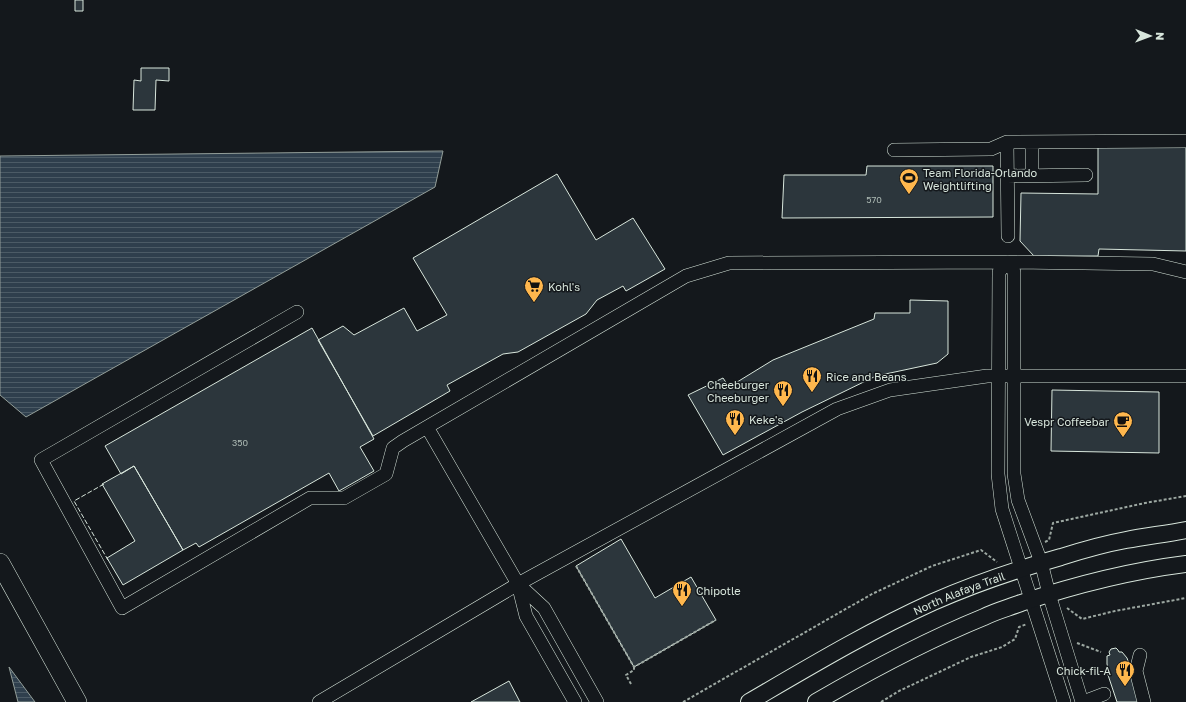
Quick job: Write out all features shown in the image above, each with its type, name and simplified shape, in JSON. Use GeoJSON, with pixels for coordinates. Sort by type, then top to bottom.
{"type":"FeatureCollection","features":[{"type":"Feature","properties":{"kind":"highway"},"geometry":{"type":"LineString","coordinates":[[0,563],[77,702]]}},
{"type":"Feature","properties":{"kind":"main road","name":"North Alafaya Trail"},"geometry":{"type":"LineString","coordinates":[[749,702],[891,622],[933,602],[980,583],[1019,562],[1038,555],[1084,550],[1126,540],[1186,530]]}},
{"type":"Feature","properties":{"kind":"main road"},"geometry":{"type":"LineString","coordinates":[[816,702],[902,654],[985,616],[1093,581],[1186,564]]}},
{"type":"Feature","properties":{"kind":"street"},"geometry":{"type":"LineString","coordinates":[[894,150],[991,149],[1007,142],[1186,141]]}},
{"type":"Feature","properties":{"kind":"street"},"geometry":{"type":"LineString","coordinates":[[1007,142],[1008,236]]}},
{"type":"Feature","properties":{"kind":"street"},"geometry":{"type":"LineString","coordinates":[[1032,142],[1032,176]]}},
{"type":"Feature","properties":{"kind":"street"},"geometry":{"type":"LineString","coordinates":[[1008,176],[1086,175]]}},
{"type":"Feature","properties":{"kind":"street"},"geometry":{"type":"LineString","coordinates":[[297,312],[41,460],[122,608],[310,498],[344,498],[386,474],[393,448],[427,426],[686,276],[729,263],[1008,262],[1153,264],[1186,272]]}},
{"type":"Feature","properties":{"kind":"street"},"geometry":{"type":"LineString","coordinates":[[1008,262],[1014,272],[1014,474],[1018,500],[1038,555],[1082,702],[1104,694]]}},
{"type":"Feature","properties":{"kind":"street"},"geometry":{"type":"LineString","coordinates":[[1008,262],[999,272],[998,474],[1002,509],[1064,702]]}},
{"type":"Feature","properties":{"kind":"street"},"geometry":{"type":"LineString","coordinates":[[319,702],[518,584],[837,409],[890,390],[987,376],[1186,376]]}},
{"type":"Feature","properties":{"kind":"street"},"geometry":{"type":"LineString","coordinates":[[427,426],[518,584],[526,616],[575,702]]}},
{"type":"Feature","properties":{"kind":"street"},"geometry":{"type":"LineString","coordinates":[[518,584],[544,608],[597,702]]}},
{"type":"Feature","properties":{"kind":"street"},"geometry":{"type":"LineString","coordinates":[[1140,655],[1136,671],[1144,702]]}},
{"type":"Feature","properties":{"kind":"path"},"geometry":{"type":"LineString","coordinates":[[1038,555],[1049,540],[1054,523],[1145,503],[1186,496]]}},
{"type":"Feature","properties":{"kind":"path"},"geometry":{"type":"LineString","coordinates":[[683,702],[872,594],[932,566],[980,550],[997,562],[1019,562]]}},
{"type":"Feature","properties":{"kind":"path"},"geometry":{"type":"LineString","coordinates":[[576,566],[634,667]]}},
{"type":"Feature","properties":{"kind":"path"},"geometry":{"type":"LineString","coordinates":[[1067,608],[1068,615]]}},
{"type":"Feature","properties":{"kind":"path"},"geometry":{"type":"LineString","coordinates":[[631,684],[626,675],[634,670],[634,667],[716,620]]}},
{"type":"Feature","properties":{"kind":"path"},"geometry":{"type":"LineString","coordinates":[[1076,642],[1101,652]]}},
{"type":"Feature","properties":{"kind":"water"},"geometry":{"type":"Polygon","coordinates":[[[443,151],[435,187],[26,417],[0,395],[0,156],[443,151]]]}},
{"type":"Feature","properties":{"kind":"water"},"geometry":{"type":"Polygon","coordinates":[[[9,667],[35,702],[18,702],[9,667]]]}},
{"type":"Feature","properties":{"kind":"building"},"geometry":{"type":"Polygon","coordinates":[[[75,0],[83,0],[83,11],[75,11],[75,0]]]}},
{"type":"Feature","properties":{"kind":"building"},"geometry":{"type":"Polygon","coordinates":[[[141,68],[169,68],[169,81],[156,80],[155,110],[133,110],[134,80],[141,81],[141,68]]]}},
{"type":"Feature","properties":{"kind":"building"},"geometry":{"type":"Polygon","coordinates":[[[1098,147],[1186,147],[1186,251],[1099,249],[1098,256],[1034,256],[1020,241],[1021,193],[1098,194],[1098,147]]]}},
{"type":"Feature","properties":{"kind":"building"},"geometry":{"type":"Polygon","coordinates":[[[867,166],[993,166],[993,217],[782,218],[784,175],[866,175],[867,166]]]}},
{"type":"Feature","properties":{"kind":"building"},"geometry":{"type":"Polygon","coordinates":[[[557,174],[596,240],[633,218],[665,269],[626,291],[623,286],[597,300],[586,314],[518,352],[503,354],[447,385],[450,391],[373,436],[318,340],[343,326],[354,335],[404,308],[417,331],[447,315],[413,258],[557,174]]]}},
{"type":"Feature","properties":{"kind":"building"},"geometry":{"type":"Polygon","coordinates":[[[910,300],[948,301],[948,354],[937,363],[876,376],[802,412],[723,455],[688,395],[723,378],[729,387],[773,360],[874,319],[875,313],[910,313],[910,300]]]}},
{"type":"Feature","properties":{"kind":"building"},"geometry":{"type":"Polygon","coordinates":[[[312,328],[374,439],[360,447],[374,471],[339,491],[329,473],[199,547],[196,543],[183,550],[134,466],[121,474],[105,446],[312,328]]]}},
{"type":"Feature","properties":{"kind":"building"},"geometry":{"type":"Polygon","coordinates":[[[1052,390],[1159,392],[1159,453],[1051,451],[1052,390]]]}},
{"type":"Feature","properties":{"kind":"building"},"geometry":{"type":"Polygon","coordinates":[[[134,466],[183,550],[123,585],[107,558],[135,541],[102,484],[134,466]]]}},
{"type":"Feature","properties":{"kind":"building"},"geometry":{"type":"Polygon","coordinates":[[[621,539],[655,598],[691,577],[716,620],[634,667],[576,566],[621,539]]]}},
{"type":"Feature","properties":{"kind":"building","name":"Chick-fil-A"},"geometry":{"type":"Polygon","coordinates":[[[1116,648],[1127,658],[1142,702],[1117,702],[1107,672],[1109,672],[1107,656],[1110,655],[1109,652],[1111,649],[1116,648]]]}},
{"type":"Feature","properties":{"kind":"building"},"geometry":{"type":"Polygon","coordinates":[[[509,681],[520,702],[471,702],[509,681]]]}},
{"type":"Feature","properties":{"kind":"fence"},"geometry":{"type":"LineString","coordinates":[[104,484],[74,501],[108,560]]}},
{"type":"Feature","properties":{"kind":"place","name":"Team Florida-Orlando Weightlifting"},"geometry":{"type":"Point","coordinates":[909,195]}},
{"type":"Feature","properties":{"kind":"place","name":"Kohl's"},"geometry":{"type":"Point","coordinates":[534,303]}},
{"type":"Feature","properties":{"kind":"place","name":"Rice and Beans"},"geometry":{"type":"Point","coordinates":[812,393]}},
{"type":"Feature","properties":{"kind":"place","name":"Cheeburger Cheeburger"},"geometry":{"type":"Point","coordinates":[783,407]}},
{"type":"Feature","properties":{"kind":"place","name":"Keke's"},"geometry":{"type":"Point","coordinates":[735,436]}},
{"type":"Feature","properties":{"kind":"place","name":"Vespr Coffeebar"},"geometry":{"type":"Point","coordinates":[1123,438]}},
{"type":"Feature","properties":{"kind":"place","name":"Chipotle"},"geometry":{"type":"Point","coordinates":[682,607]}},
{"type":"Feature","properties":{"kind":"place","name":"Chick-fil-A"},"geometry":{"type":"Point","coordinates":[1125,687]}}]}
